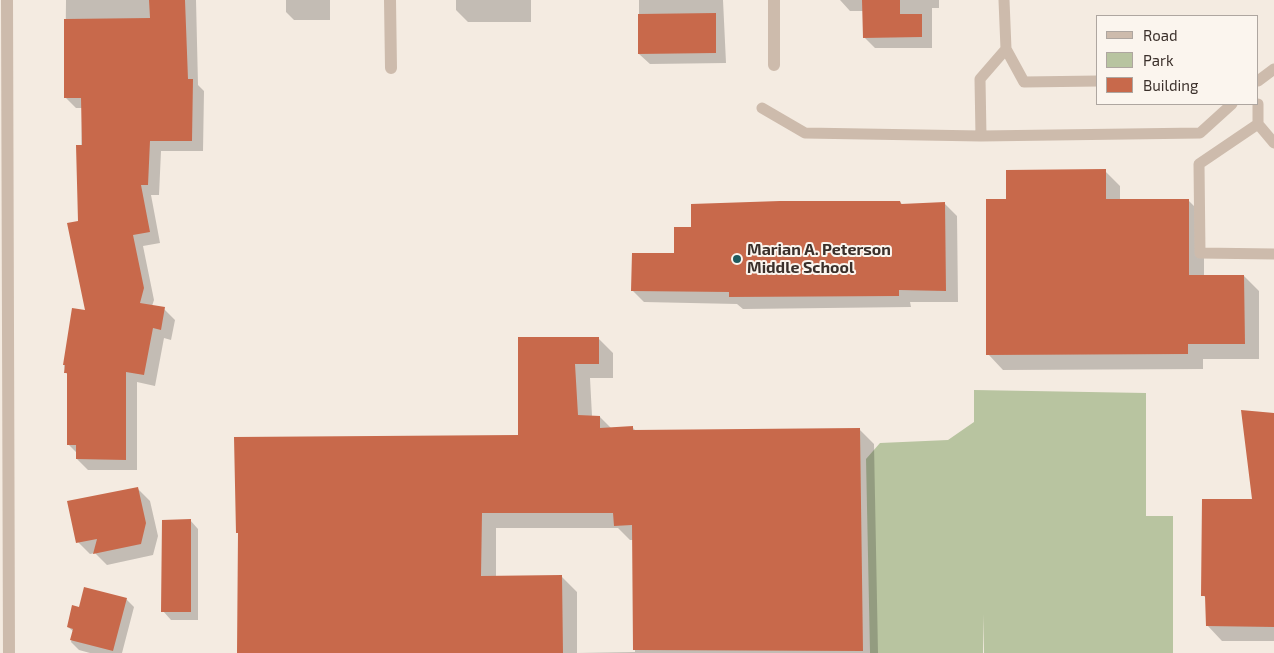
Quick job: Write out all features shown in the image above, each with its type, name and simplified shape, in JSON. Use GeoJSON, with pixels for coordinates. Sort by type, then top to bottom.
{"type":"FeatureCollection","features":[{"type":"Feature","properties":{"kind":"street"},"geometry":{"type":"LineString","coordinates":[[7,0],[9,653]]}},
{"type":"Feature","properties":{"kind":"street"},"geometry":{"type":"LineString","coordinates":[[390,0],[391,68]]}},
{"type":"Feature","properties":{"kind":"street"},"geometry":{"type":"LineString","coordinates":[[774,0],[774,65]]}},
{"type":"Feature","properties":{"kind":"lane"},"geometry":{"type":"LineString","coordinates":[[1004,0],[1006,49],[1024,82],[1096,81]]}},
{"type":"Feature","properties":{"kind":"lane"},"geometry":{"type":"LineString","coordinates":[[981,136],[980,79],[1006,49]]}},
{"type":"Feature","properties":{"kind":"lane"},"geometry":{"type":"LineString","coordinates":[[1259,80],[1274,69]]}},
{"type":"Feature","properties":{"kind":"lane"},"geometry":{"type":"LineString","coordinates":[[762,108],[806,133],[981,136],[1200,133],[1231,105]]}},
{"type":"Feature","properties":{"kind":"lane"},"geometry":{"type":"LineString","coordinates":[[1258,105],[1258,124],[1274,143]]}},
{"type":"Feature","properties":{"kind":"lane"},"geometry":{"type":"LineString","coordinates":[[1258,124],[1199,164],[1200,253],[1274,254]]}},
{"type":"Feature","properties":{"kind":"green space"},"geometry":{"type":"Polygon","coordinates":[[[974,390],[1146,393],[1146,516],[1173,516],[1173,653],[984,653],[983,614],[983,653],[870,653],[866,459],[880,443],[948,440],[974,422],[974,390]]]}},
{"type":"Feature","properties":{"kind":"building"},"geometry":{"type":"Polygon","coordinates":[[[149,0],[185,0],[188,79],[193,79],[192,141],[150,141],[148,185],[141,185],[150,232],[133,235],[144,288],[140,303],[165,307],[161,330],[153,328],[144,375],[126,372],[126,460],[76,459],[76,445],[67,445],[67,373],[64,373],[65,365],[63,365],[72,308],[85,310],[67,223],[78,221],[76,145],[82,145],[81,98],[64,98],[64,19],[150,18],[149,0]]]}},
{"type":"Feature","properties":{"kind":"building"},"geometry":{"type":"Polygon","coordinates":[[[862,0],[900,0],[900,14],[922,14],[922,37],[863,38],[862,0]]]}},
{"type":"Feature","properties":{"kind":"building"},"geometry":{"type":"Polygon","coordinates":[[[716,13],[716,53],[638,54],[638,14],[716,13]]]}},
{"type":"Feature","properties":{"kind":"building"},"geometry":{"type":"Polygon","coordinates":[[[1106,169],[1106,199],[1189,199],[1189,275],[1244,275],[1245,344],[1188,344],[1188,354],[986,355],[986,199],[1006,199],[1006,170],[1106,169]]]}},
{"type":"Feature","properties":{"kind":"building"},"geometry":{"type":"Polygon","coordinates":[[[780,201],[900,201],[901,204],[945,202],[946,291],[899,290],[899,296],[729,297],[729,292],[631,291],[632,253],[674,253],[674,227],[691,227],[691,204],[780,201]]]}},
{"type":"Feature","properties":{"kind":"building"},"geometry":{"type":"Polygon","coordinates":[[[518,337],[599,337],[599,364],[575,364],[578,415],[600,416],[600,428],[633,426],[633,430],[860,428],[863,651],[633,650],[632,525],[614,526],[613,513],[482,513],[481,576],[562,575],[563,653],[237,653],[238,533],[236,533],[234,437],[518,435],[518,337]]]}},
{"type":"Feature","properties":{"kind":"building"},"geometry":{"type":"Polygon","coordinates":[[[1241,410],[1274,413],[1274,627],[1206,626],[1205,596],[1201,596],[1202,499],[1252,499],[1241,410]]]}},
{"type":"Feature","properties":{"kind":"building"},"geometry":{"type":"Polygon","coordinates":[[[138,487],[146,523],[141,544],[93,554],[97,539],[76,543],[67,501],[138,487]]]}},
{"type":"Feature","properties":{"kind":"building"},"geometry":{"type":"Polygon","coordinates":[[[191,519],[191,612],[161,612],[162,520],[191,519]]]}},
{"type":"Feature","properties":{"kind":"building"},"geometry":{"type":"Polygon","coordinates":[[[84,587],[127,598],[113,651],[70,640],[73,629],[67,627],[72,605],[79,607],[84,587]]]}},
{"type":"Feature","properties":{"kind":"place","name":"Marian A. Peterson Middle School"},"geometry":{"type":"Point","coordinates":[737,259]}}]}
